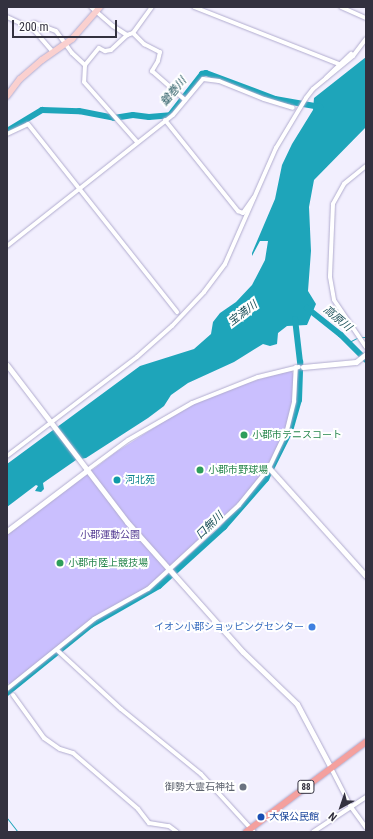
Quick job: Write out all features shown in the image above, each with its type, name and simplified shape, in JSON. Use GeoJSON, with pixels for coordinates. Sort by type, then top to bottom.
{"type":"FeatureCollection","features":[{"type":"Feature","properties":{"kind":"main road"},"geometry":{"type":"LineString","coordinates":[[7,96],[20,79],[52,51],[66,45],[98,9]]}},
{"type":"Feature","properties":{"kind":"main road","name":"88"},"geometry":{"type":"LineString","coordinates":[[251,831],[366,742]]}},
{"type":"Feature","properties":{"kind":"street"},"geometry":{"type":"LineString","coordinates":[[91,7],[98,9],[110,24],[127,35]]}},
{"type":"Feature","properties":{"kind":"street"},"geometry":{"type":"LineString","coordinates":[[137,142],[84,82],[85,65],[99,48],[105,51],[112,50],[127,35],[132,33],[152,7]]}},
{"type":"Feature","properties":{"kind":"street"},"geometry":{"type":"LineString","coordinates":[[194,7],[339,64]]}},
{"type":"Feature","properties":{"kind":"street"},"geometry":{"type":"LineString","coordinates":[[341,7],[366,18]]}},
{"type":"Feature","properties":{"kind":"street"},"geometry":{"type":"LineString","coordinates":[[7,17],[29,27],[52,51]]}},
{"type":"Feature","properties":{"kind":"street"},"geometry":{"type":"LineString","coordinates":[[29,27],[34,22],[52,28],[85,65]]}},
{"type":"Feature","properties":{"kind":"street"},"geometry":{"type":"LineString","coordinates":[[132,33],[144,44],[160,52],[158,61],[152,71],[185,100]]}},
{"type":"Feature","properties":{"kind":"street"},"geometry":{"type":"LineString","coordinates":[[7,456],[52,423],[158,339],[204,292],[225,264],[285,132],[309,94],[357,50],[366,39]]}},
{"type":"Feature","properties":{"kind":"street"},"geometry":{"type":"LineString","coordinates":[[325,80],[339,64],[357,50]]}},
{"type":"Feature","properties":{"kind":"street"},"geometry":{"type":"LineString","coordinates":[[7,246],[165,120],[173,116],[203,79],[207,78],[292,108]]}},
{"type":"Feature","properties":{"kind":"street"},"geometry":{"type":"LineString","coordinates":[[165,120],[238,211],[243,213],[256,196]]}},
{"type":"Feature","properties":{"kind":"street"},"geometry":{"type":"LineString","coordinates":[[7,134],[28,124],[78,190],[177,312]]}},
{"type":"Feature","properties":{"kind":"street"},"geometry":{"type":"LineString","coordinates":[[366,166],[344,184],[333,204],[330,277],[334,300],[366,347]]}},
{"type":"Feature","properties":{"kind":"street"},"geometry":{"type":"LineString","coordinates":[[7,531],[85,469],[128,440],[181,408],[250,379],[296,367],[360,360],[366,354]]}},
{"type":"Feature","properties":{"kind":"street"},"geometry":{"type":"LineString","coordinates":[[7,365],[52,423],[85,469],[170,570],[243,652],[294,700],[352,807],[366,828]]}},
{"type":"Feature","properties":{"kind":"street"},"geometry":{"type":"LineString","coordinates":[[8,687],[57,650],[94,619],[142,593],[170,570],[239,505],[269,468],[287,430],[294,401],[296,367]]}},
{"type":"Feature","properties":{"kind":"street"},"geometry":{"type":"LineString","coordinates":[[269,468],[366,576]]}},
{"type":"Feature","properties":{"kind":"street"},"geometry":{"type":"LineString","coordinates":[[57,650],[121,709],[201,774],[251,831]]}},
{"type":"Feature","properties":{"kind":"street"},"geometry":{"type":"LineString","coordinates":[[13,695],[44,738],[60,749],[73,753],[138,808],[149,823],[169,826],[177,832]]}},
{"type":"Feature","properties":{"kind":"street"},"geometry":{"type":"LineString","coordinates":[[313,832],[366,797]]}},
{"type":"Feature","properties":{"kind":"green space","name":"小郡運動公園"},"geometry":{"type":"Polygon","coordinates":[[[291,370],[294,375],[293,401],[285,431],[265,472],[243,498],[149,586],[93,619],[10,685],[7,682],[7,535],[116,452],[188,406],[231,388],[291,370]]]}},
{"type":"Feature","properties":{"kind":"water","name":"宝満川"},"geometry":{"type":"Polygon","coordinates":[[[366,57],[366,127],[314,180],[309,207],[311,251],[308,291],[316,304],[307,325],[287,326],[278,333],[277,344],[270,346],[263,344],[234,362],[188,383],[171,395],[164,406],[148,418],[86,458],[76,460],[43,483],[44,489],[41,492],[35,491],[38,486],[36,485],[7,507],[7,464],[140,366],[194,349],[211,334],[213,322],[220,313],[236,302],[252,285],[265,260],[268,241],[260,241],[252,256],[252,253],[275,199],[282,165],[292,144],[313,110],[314,98],[366,57]]]}},
{"type":"Feature","properties":{"kind":"waterway","name":"鎗巻川"},"geometry":{"type":"LineString","coordinates":[[7,131],[42,110],[79,111],[114,118],[133,115],[149,117],[170,115],[202,74],[206,73],[275,99],[320,107]]}},
{"type":"Feature","properties":{"kind":"waterway","name":"高原川"},"geometry":{"type":"LineString","coordinates":[[307,308],[341,335],[366,360]]}},
{"type":"Feature","properties":{"kind":"waterway","name":"口無川"},"geometry":{"type":"LineString","coordinates":[[7,693],[91,625],[159,586],[224,527],[266,479],[290,431],[299,400],[300,362],[295,319]]}},
{"type":"Feature","properties":{"kind":"waterway"},"geometry":{"type":"LineString","coordinates":[[360,337],[366,337]]}},
{"type":"Feature","properties":{"kind":"waterway"},"geometry":{"type":"LineString","coordinates":[[349,342],[357,338]]}},
{"type":"Feature","properties":{"kind":"waterway"},"geometry":{"type":"LineString","coordinates":[[7,818],[18,832]]}},
{"type":"Feature","properties":{"kind":"place","name":"小郡市テニスコート"},"geometry":{"type":"Point","coordinates":[244,435]}},
{"type":"Feature","properties":{"kind":"place","name":"小郡市野球場"},"geometry":{"type":"Point","coordinates":[200,470]}},
{"type":"Feature","properties":{"kind":"place","name":"河北苑"},"geometry":{"type":"Point","coordinates":[117,480]}},
{"type":"Feature","properties":{"kind":"place","name":"小郡市陸上競技場"},"geometry":{"type":"Point","coordinates":[60,563]}},
{"type":"Feature","properties":{"kind":"place","name":"イオン小郡ショッピングセンター"},"geometry":{"type":"Point","coordinates":[312,627]}},
{"type":"Feature","properties":{"kind":"place","name":"御勢大霊石神社"},"geometry":{"type":"Point","coordinates":[243,787]}},
{"type":"Feature","properties":{"kind":"place","name":"大保公民館"},"geometry":{"type":"Point","coordinates":[261,817]}}]}
